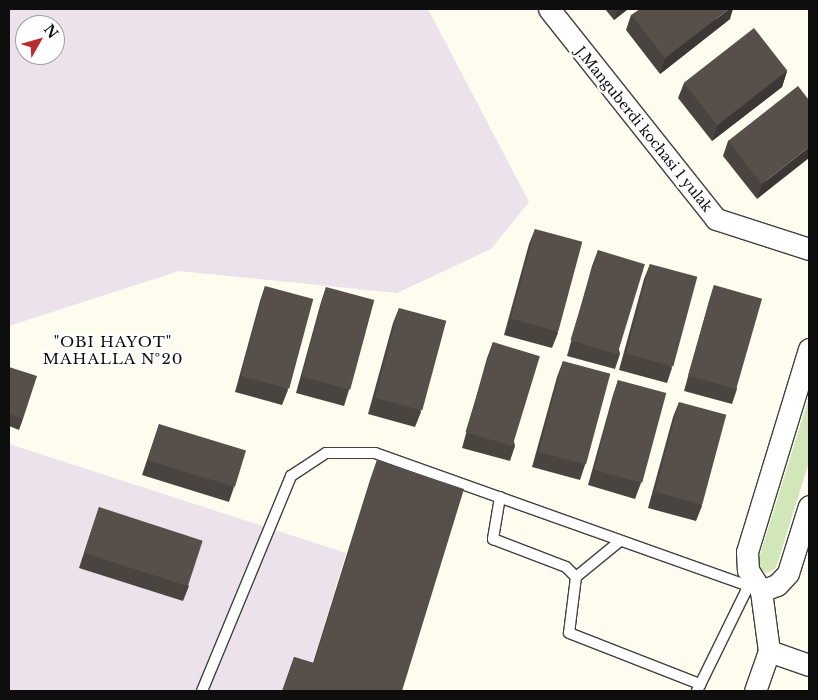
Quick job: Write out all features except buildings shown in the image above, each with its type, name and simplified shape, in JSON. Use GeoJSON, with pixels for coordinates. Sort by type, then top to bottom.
{"type":"FeatureCollection","features":[{"type":"Feature","properties":{"kind":"street","name":"J.Manguberdi kochasi 1 yulak"},"geometry":{"type":"LineString","coordinates":[[549,9],[716,219],[809,249]]}},
{"type":"Feature","properties":{"kind":"street"},"geometry":{"type":"LineString","coordinates":[[755,691],[769,651],[748,570],[747,552],[809,349]]}},
{"type":"Feature","properties":{"kind":"street"},"geometry":{"type":"LineString","coordinates":[[754,589],[777,585],[788,573],[809,506]]}},
{"type":"Feature","properties":{"kind":"street"},"geometry":{"type":"LineString","coordinates":[[769,651],[809,665]]}},
{"type":"Feature","properties":{"kind":"lane"},"geometry":{"type":"LineString","coordinates":[[202,691],[291,476],[326,453],[375,453],[620,540],[754,589],[698,687],[569,633],[576,578],[620,540]]}},
{"type":"Feature","properties":{"kind":"lane"},"geometry":{"type":"LineString","coordinates":[[500,497],[493,539],[566,567],[576,578]]}},
{"type":"Feature","properties":{"kind":"shaded area"},"geometry":{"type":"Polygon","coordinates":[[[9,9],[428,9],[529,202],[491,249],[397,293],[179,271],[9,326],[9,9]]]}},
{"type":"Feature","properties":{"kind":"shaded area"},"geometry":{"type":"Polygon","coordinates":[[[9,444],[346,553],[307,682],[333,691],[9,691],[9,444]]]}},
{"type":"Feature","properties":{"kind":"green space"},"geometry":{"type":"Polygon","coordinates":[[[809,397],[809,462],[776,568],[767,573],[760,569],[759,558],[809,397]]]}},
{"type":"Feature","properties":{"kind":"district","name":"\"OBI HAYOT\" MAHALLA №20"},"geometry":{"type":"Point","coordinates":[113,350]}}]}
